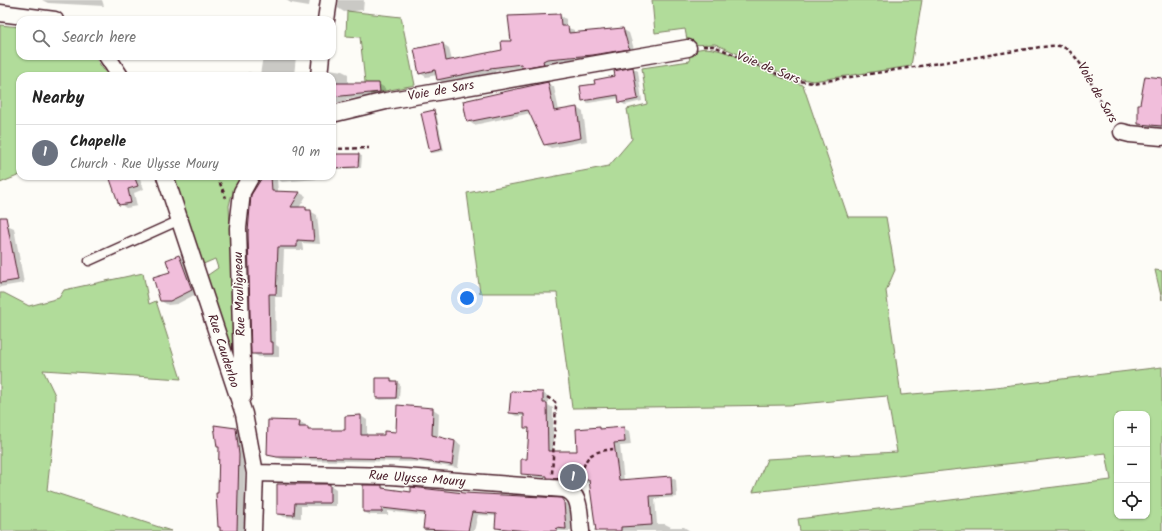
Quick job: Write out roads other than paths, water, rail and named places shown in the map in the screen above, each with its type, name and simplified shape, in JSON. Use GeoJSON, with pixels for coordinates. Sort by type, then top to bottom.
{"type":"FeatureCollection","features":[{"type":"Feature","properties":{"kind":"street"},"geometry":{"type":"LineString","coordinates":[[327,16],[329,0]]}},
{"type":"Feature","properties":{"kind":"street"},"geometry":{"type":"LineString","coordinates":[[0,13],[24,16]]}},
{"type":"Feature","properties":{"kind":"street","name":"Voie de Sars"},"geometry":{"type":"LineString","coordinates":[[336,113],[386,101],[688,48]]}},
{"type":"Feature","properties":{"kind":"street"},"geometry":{"type":"LineString","coordinates":[[110,60],[117,72]]}},
{"type":"Feature","properties":{"kind":"street"},"geometry":{"type":"LineString","coordinates":[[319,72],[321,60]]}},
{"type":"Feature","properties":{"kind":"street","name":"Voie de Sars"},"geometry":{"type":"LineString","coordinates":[[1122,132],[1162,137]]}},
{"type":"Feature","properties":{"kind":"street","name":"Rue Cauderloo"},"geometry":{"type":"LineString","coordinates":[[166,180],[244,414],[255,473],[253,531]]}},
{"type":"Feature","properties":{"kind":"street","name":"Rue Mouligneau"},"geometry":{"type":"LineString","coordinates":[[244,414],[238,228],[242,192],[249,180]]}},
{"type":"Feature","properties":{"kind":"street","name":"Rue Ulysse Moury"},"geometry":{"type":"LineString","coordinates":[[255,473],[392,476],[564,489],[575,496],[581,531]]}},
{"type":"Feature","properties":{"kind":"lane"},"geometry":{"type":"LineString","coordinates":[[89,261],[180,220]]}},
{"type":"Feature","properties":{"kind":"place","name":"Chapelle"},"geometry":{"type":"Point","coordinates":[573,477]}}]}
